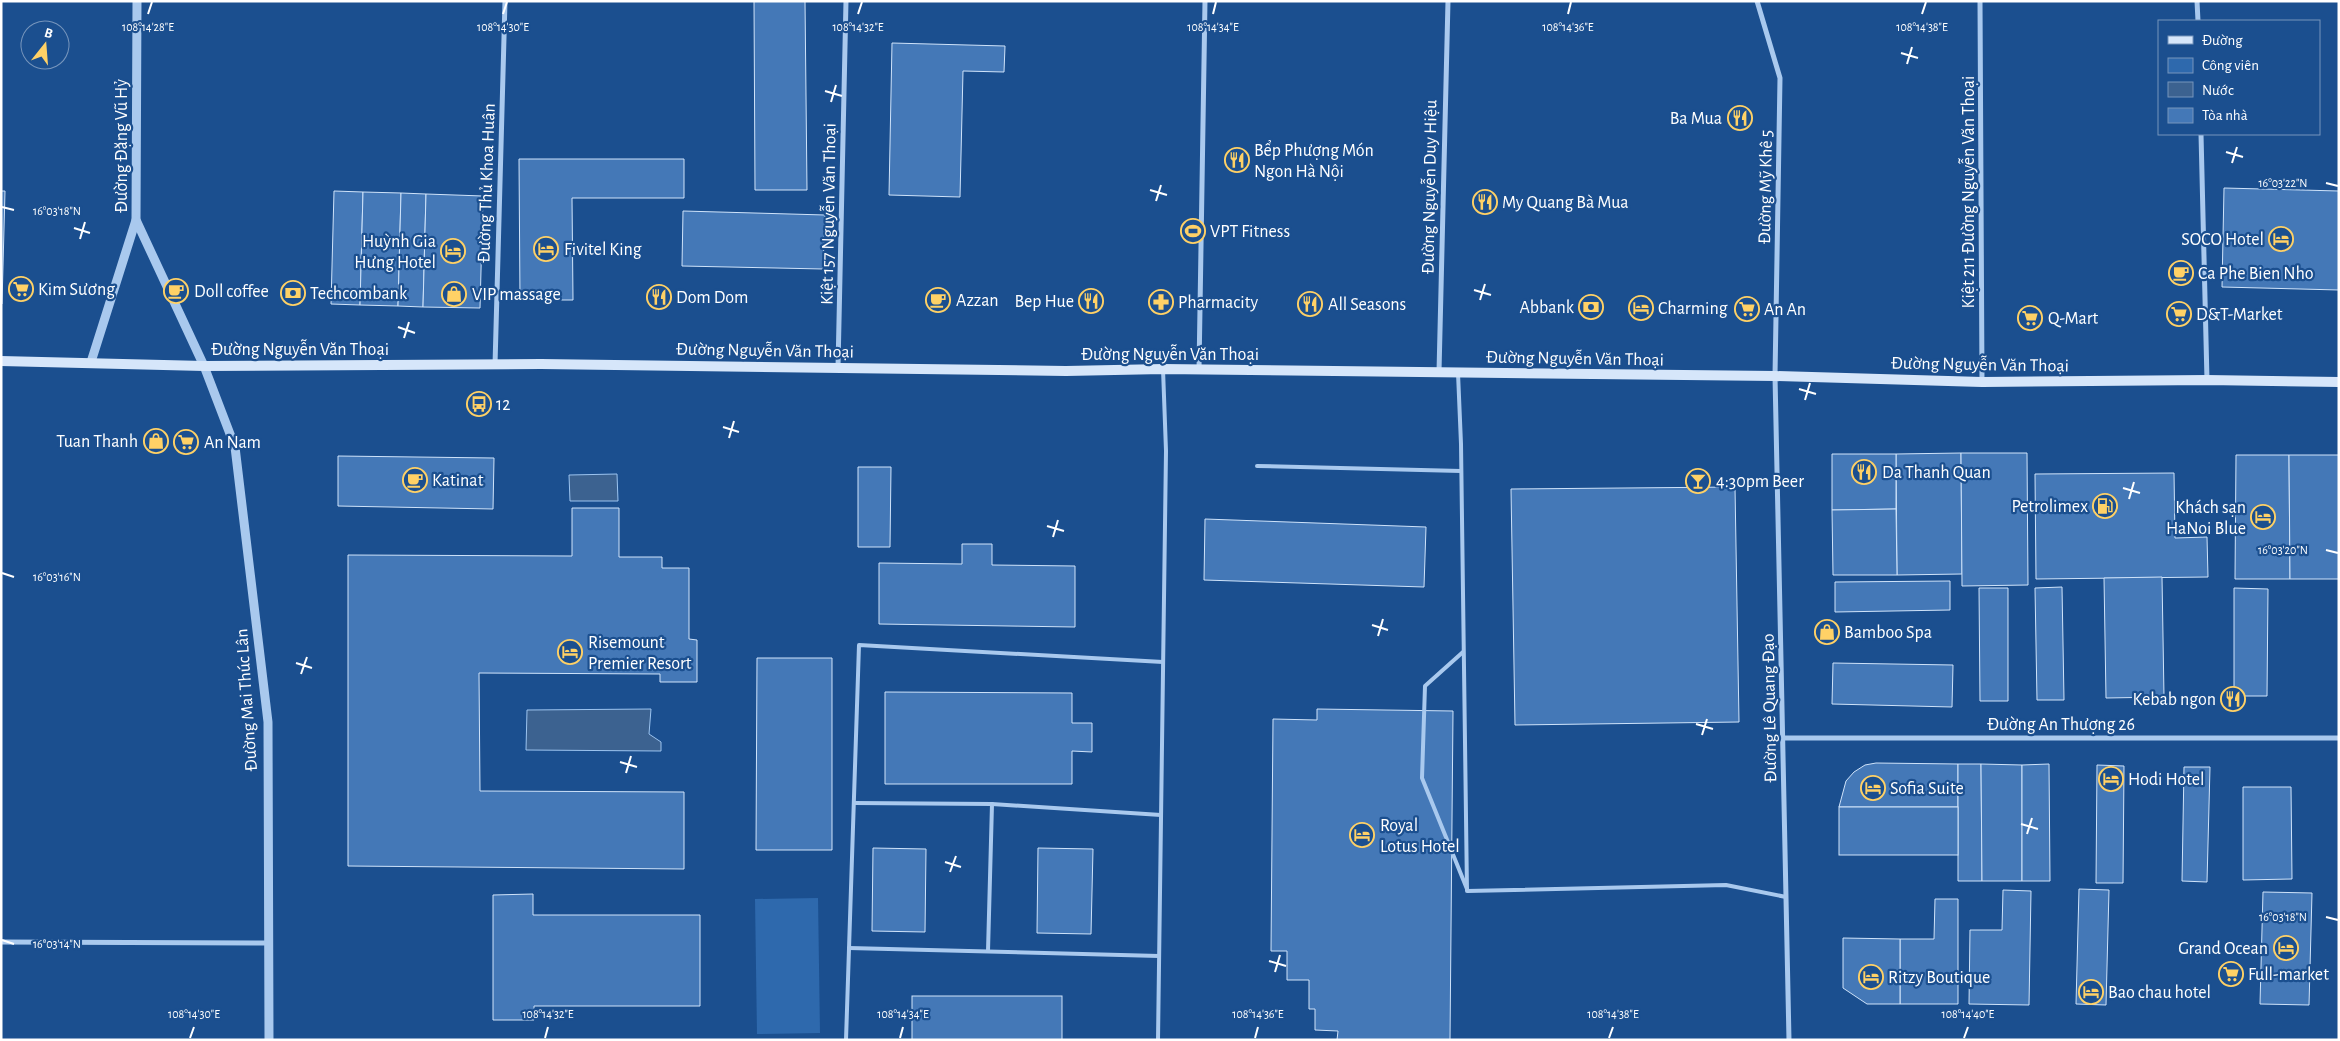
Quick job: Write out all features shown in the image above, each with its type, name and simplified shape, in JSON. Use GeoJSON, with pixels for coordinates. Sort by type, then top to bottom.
{"type":"FeatureCollection","features":[{"type":"Feature","properties":{"kind":"main road","name":"Đường Nguyễn Văn Thoại"},"geometry":{"type":"LineString","coordinates":[[1,361],[204,366],[495,365],[1066,371],[1163,369],[1775,376],[1982,382],[2207,380],[2339,382]]}},
{"type":"Feature","properties":{"kind":"street","name":"Đường Đặng Vũ Hỷ"},"geometry":{"type":"LineString","coordinates":[[137,1],[136,220],[204,366]]}},
{"type":"Feature","properties":{"kind":"street","name":"Đường Thủ Khoa Huân"},"geometry":{"type":"LineString","coordinates":[[495,365],[505,1]]}},
{"type":"Feature","properties":{"kind":"street","name":"Kiệt 157 Nguyễn Văn Thoại"},"geometry":{"type":"LineString","coordinates":[[838,368],[846,1]]}},
{"type":"Feature","properties":{"kind":"street"},"geometry":{"type":"LineString","coordinates":[[1199,370],[1205,1]]}},
{"type":"Feature","properties":{"kind":"street","name":"Đường Nguyễn Duy Hiệu"},"geometry":{"type":"LineString","coordinates":[[1439,373],[1448,1]]}},
{"type":"Feature","properties":{"kind":"street","name":"Đường Mỹ Khê 5"},"geometry":{"type":"LineString","coordinates":[[1757,1],[1780,78],[1775,376]]}},
{"type":"Feature","properties":{"kind":"street","name":"Kiệt 211 Đường Nguyễn Văn Thoại"},"geometry":{"type":"LineString","coordinates":[[1980,1],[1982,382]]}},
{"type":"Feature","properties":{"kind":"street"},"geometry":{"type":"LineString","coordinates":[[2197,1],[2198,20]]}},
{"type":"Feature","properties":{"kind":"street"},"geometry":{"type":"LineString","coordinates":[[2200,135],[2207,380]]}},
{"type":"Feature","properties":{"kind":"street"},"geometry":{"type":"LineString","coordinates":[[91,362],[136,220]]}},
{"type":"Feature","properties":{"kind":"street","name":"Đường Mai Thúc Lân"},"geometry":{"type":"LineString","coordinates":[[204,366],[235,447],[268,722],[269,1040]]}},
{"type":"Feature","properties":{"kind":"street","name":"Đường Lê Quang Đạo"},"geometry":{"type":"LineString","coordinates":[[1775,376],[1790,1040]]}},
{"type":"Feature","properties":{"kind":"street","name":"Đường An Thượng 26"},"geometry":{"type":"LineString","coordinates":[[1783,738],[2339,738]]}},
{"type":"Feature","properties":{"kind":"street"},"geometry":{"type":"LineString","coordinates":[[1,942],[269,943]]}},
{"type":"Feature","properties":{"kind":"lane"},"geometry":{"type":"LineString","coordinates":[[1158,1040],[1166,451],[1163,369]]}},
{"type":"Feature","properties":{"kind":"lane"},"geometry":{"type":"LineString","coordinates":[[1458,373],[1468,891]]}},
{"type":"Feature","properties":{"kind":"lane"},"geometry":{"type":"LineString","coordinates":[[1257,466],[1460,471]]}},
{"type":"Feature","properties":{"kind":"lane"},"geometry":{"type":"LineString","coordinates":[[846,1040],[859,645],[1163,662]]}},
{"type":"Feature","properties":{"kind":"lane"},"geometry":{"type":"LineString","coordinates":[[1463,652],[1425,686],[1422,778],[1468,891]]}},
{"type":"Feature","properties":{"kind":"lane"},"geometry":{"type":"LineString","coordinates":[[854,803],[992,804],[1161,815]]}},
{"type":"Feature","properties":{"kind":"lane"},"geometry":{"type":"LineString","coordinates":[[988,951],[992,804]]}},
{"type":"Feature","properties":{"kind":"lane"},"geometry":{"type":"LineString","coordinates":[[1468,891],[1726,884],[1786,896]]}},
{"type":"Feature","properties":{"kind":"lane"},"geometry":{"type":"LineString","coordinates":[[849,948],[1159,956]]}},
{"type":"Feature","properties":{"kind":"green space"},"geometry":{"type":"Polygon","coordinates":[[[818,898],[820,1033],[757,1034],[755,899],[818,898]]]}},
{"type":"Feature","properties":{"kind":"water"},"geometry":{"type":"Polygon","coordinates":[[[617,474],[618,501],[570,501],[569,475],[617,474]]]}},
{"type":"Feature","properties":{"kind":"water"},"geometry":{"type":"Polygon","coordinates":[[[651,709],[649,734],[661,742],[661,751],[526,750],[527,710],[651,709]]]}},
{"type":"Feature","properties":{"kind":"building"},"geometry":{"type":"Polygon","coordinates":[[[754,1],[805,1],[807,190],[755,190],[754,1]]]}},
{"type":"Feature","properties":{"kind":"building"},"geometry":{"type":"Polygon","coordinates":[[[892,43],[1005,46],[1004,72],[963,71],[960,197],[889,195],[892,43]]]}},
{"type":"Feature","properties":{"kind":"building","name":"Fivitel King"},"geometry":{"type":"Polygon","coordinates":[[[519,159],[684,159],[684,198],[572,198],[573,300],[520,300],[519,159]]]}},
{"type":"Feature","properties":{"kind":"building","name":"SOCO Hotel"},"geometry":{"type":"Polygon","coordinates":[[[2224,188],[2339,191],[2339,290],[2222,287],[2224,188]]]}},
{"type":"Feature","properties":{"kind":"building"},"geometry":{"type":"Polygon","coordinates":[[[1,191],[5,191],[2,304],[1,304],[1,191]]]}},
{"type":"Feature","properties":{"kind":"building"},"geometry":{"type":"Polygon","coordinates":[[[334,191],[363,192],[360,305],[331,304],[334,191]]]}},
{"type":"Feature","properties":{"kind":"building"},"geometry":{"type":"Polygon","coordinates":[[[363,192],[401,193],[398,306],[360,305],[363,192]]]}},
{"type":"Feature","properties":{"kind":"building"},"geometry":{"type":"Polygon","coordinates":[[[401,193],[426,194],[423,307],[398,306],[401,193]]]}},
{"type":"Feature","properties":{"kind":"building","name":"Huỳnh Gia Hưng Hotel"},"geometry":{"type":"Polygon","coordinates":[[[426,194],[483,196],[480,308],[423,307],[426,194]]]}},
{"type":"Feature","properties":{"kind":"building"},"geometry":{"type":"Polygon","coordinates":[[[683,211],[825,215],[823,269],[682,266],[683,211]]]}},
{"type":"Feature","properties":{"kind":"building"},"geometry":{"type":"Polygon","coordinates":[[[1961,453],[1962,574],[1897,575],[1896,454],[1961,453]]]}},
{"type":"Feature","properties":{"kind":"building"},"geometry":{"type":"Polygon","coordinates":[[[1961,453],[2027,453],[2028,585],[1962,586],[1961,453]]]}},
{"type":"Feature","properties":{"kind":"building"},"geometry":{"type":"Polygon","coordinates":[[[1832,454],[1896,454],[1896,509],[1832,510],[1832,454]]]}},
{"type":"Feature","properties":{"kind":"building","name":"Khách sạn HaNoi Blue"},"geometry":{"type":"Polygon","coordinates":[[[2236,455],[2289,455],[2290,579],[2235,579],[2236,455]]]}},
{"type":"Feature","properties":{"kind":"building"},"geometry":{"type":"Polygon","coordinates":[[[2289,455],[2339,455],[2339,579],[2290,579],[2289,455]]]}},
{"type":"Feature","properties":{"kind":"building"},"geometry":{"type":"Polygon","coordinates":[[[338,456],[494,458],[493,509],[338,506],[338,456]]]}},
{"type":"Feature","properties":{"kind":"building"},"geometry":{"type":"Polygon","coordinates":[[[858,467],[891,467],[890,547],[858,547],[858,467]]]}},
{"type":"Feature","properties":{"kind":"building","name":"Petrolimex"},"geometry":{"type":"Polygon","coordinates":[[[2174,473],[2175,538],[2207,537],[2208,577],[2036,579],[2035,474],[2174,473]]]}},
{"type":"Feature","properties":{"kind":"building"},"geometry":{"type":"Polygon","coordinates":[[[1735,487],[1739,722],[1515,725],[1511,489],[1735,487]]]}},
{"type":"Feature","properties":{"kind":"building"},"geometry":{"type":"Polygon","coordinates":[[[572,508],[619,508],[619,557],[662,557],[662,568],[689,568],[689,639],[697,640],[697,682],[660,682],[660,674],[479,673],[480,791],[684,792],[684,869],[348,866],[348,555],[572,556],[572,508]]]}},
{"type":"Feature","properties":{"kind":"building"},"geometry":{"type":"Polygon","coordinates":[[[1896,509],[1897,575],[1833,575],[1832,510],[1896,509]]]}},
{"type":"Feature","properties":{"kind":"building"},"geometry":{"type":"Polygon","coordinates":[[[1205,519],[1426,527],[1424,587],[1204,580],[1205,519]]]}},
{"type":"Feature","properties":{"kind":"building"},"geometry":{"type":"Polygon","coordinates":[[[962,544],[992,544],[992,565],[1075,566],[1075,627],[879,624],[879,563],[962,564],[962,544]]]}},
{"type":"Feature","properties":{"kind":"building"},"geometry":{"type":"Polygon","coordinates":[[[2162,577],[2164,697],[2106,698],[2104,578],[2162,577]]]}},
{"type":"Feature","properties":{"kind":"building"},"geometry":{"type":"Polygon","coordinates":[[[1950,581],[1950,610],[1835,612],[1835,582],[1950,581]]]}},
{"type":"Feature","properties":{"kind":"building"},"geometry":{"type":"Polygon","coordinates":[[[2062,587],[2064,700],[2037,700],[2035,588],[2062,587]]]}},
{"type":"Feature","properties":{"kind":"building"},"geometry":{"type":"Polygon","coordinates":[[[1979,588],[2008,588],[2008,701],[1980,701],[1979,588]]]}},
{"type":"Feature","properties":{"kind":"building"},"geometry":{"type":"Polygon","coordinates":[[[2234,588],[2268,589],[2267,696],[2234,696],[2234,588]]]}},
{"type":"Feature","properties":{"kind":"building"},"geometry":{"type":"Polygon","coordinates":[[[757,658],[832,658],[832,850],[756,850],[757,658]]]}},
{"type":"Feature","properties":{"kind":"building"},"geometry":{"type":"Polygon","coordinates":[[[1833,663],[1953,665],[1952,707],[1832,704],[1833,663]]]}},
{"type":"Feature","properties":{"kind":"building"},"geometry":{"type":"Polygon","coordinates":[[[885,692],[1072,693],[1072,723],[1092,723],[1092,752],[1072,751],[1072,784],[885,784],[885,692]]]}},
{"type":"Feature","properties":{"kind":"building","name":"Royal Lotus Hotel"},"geometry":{"type":"Polygon","coordinates":[[[1317,709],[1453,711],[1450,1040],[1337,1040],[1338,1031],[1315,1030],[1315,1009],[1309,1009],[1309,980],[1287,980],[1287,951],[1271,951],[1273,719],[1317,720],[1317,709]]]}},
{"type":"Feature","properties":{"kind":"building"},"geometry":{"type":"Polygon","coordinates":[[[1876,763],[1958,764],[1958,807],[1839,807],[1846,781],[1854,772],[1865,765],[1876,763]]]}},
{"type":"Feature","properties":{"kind":"building"},"geometry":{"type":"Polygon","coordinates":[[[1958,764],[1981,764],[1982,881],[1958,881],[1958,764]]]}},
{"type":"Feature","properties":{"kind":"building"},"geometry":{"type":"Polygon","coordinates":[[[1981,764],[2022,765],[2022,881],[1982,881],[1981,764]]]}},
{"type":"Feature","properties":{"kind":"building"},"geometry":{"type":"Polygon","coordinates":[[[2049,764],[2050,881],[2022,881],[2022,765],[2049,764]]]}},
{"type":"Feature","properties":{"kind":"building"},"geometry":{"type":"Polygon","coordinates":[[[2097,765],[2124,766],[2123,883],[2096,883],[2097,765]]]}},
{"type":"Feature","properties":{"kind":"building"},"geometry":{"type":"Polygon","coordinates":[[[2184,767],[2210,767],[2207,882],[2182,881],[2184,767]]]}},
{"type":"Feature","properties":{"kind":"building"},"geometry":{"type":"Polygon","coordinates":[[[2243,787],[2291,787],[2292,879],[2243,880],[2243,787]]]}},
{"type":"Feature","properties":{"kind":"building"},"geometry":{"type":"Polygon","coordinates":[[[1839,807],[1958,807],[1958,855],[1839,855],[1839,807]]]}},
{"type":"Feature","properties":{"kind":"building"},"geometry":{"type":"Polygon","coordinates":[[[873,848],[926,849],[925,932],[872,931],[873,848]]]}},
{"type":"Feature","properties":{"kind":"building"},"geometry":{"type":"Polygon","coordinates":[[[1038,848],[1093,849],[1091,934],[1037,933],[1038,848]]]}},
{"type":"Feature","properties":{"kind":"building"},"geometry":{"type":"Polygon","coordinates":[[[2079,889],[2109,890],[2106,1005],[2076,1004],[2079,889]]]}},
{"type":"Feature","properties":{"kind":"building"},"geometry":{"type":"Polygon","coordinates":[[[2003,890],[2031,891],[2029,1005],[1969,1004],[1970,930],[2002,930],[2003,890]]]}},
{"type":"Feature","properties":{"kind":"building","name":"Grand Ocean"},"geometry":{"type":"Polygon","coordinates":[[[2263,892],[2312,893],[2309,1005],[2260,1004],[2263,892]]]}},
{"type":"Feature","properties":{"kind":"building"},"geometry":{"type":"Polygon","coordinates":[[[533,894],[533,915],[700,915],[700,1006],[534,1006],[534,1020],[493,1020],[493,895],[533,894]]]}},
{"type":"Feature","properties":{"kind":"building"},"geometry":{"type":"Polygon","coordinates":[[[1935,899],[1958,899],[1958,1004],[1900,1004],[1900,939],[1934,939],[1935,899]]]}},
{"type":"Feature","properties":{"kind":"building"},"geometry":{"type":"Polygon","coordinates":[[[1843,938],[1900,939],[1900,1004],[1867,1004],[1843,988],[1843,938]]]}},
{"type":"Feature","properties":{"kind":"building"},"geometry":{"type":"Polygon","coordinates":[[[912,996],[1062,996],[1062,1040],[912,1040],[912,996]]]}},
{"type":"Feature","properties":{"kind":"place","name":"Ba Mua"},"geometry":{"type":"Point","coordinates":[1740,118]}},
{"type":"Feature","properties":{"kind":"place","name":"Bểp Phượng Món Ngon Hà Nội"},"geometry":{"type":"Point","coordinates":[1237,160]}},
{"type":"Feature","properties":{"kind":"place","name":"My Quang Bà Mua"},"geometry":{"type":"Point","coordinates":[1485,202]}},
{"type":"Feature","properties":{"kind":"place","name":"VPT Fitness"},"geometry":{"type":"Point","coordinates":[1193,231]}},
{"type":"Feature","properties":{"kind":"place","name":"SOCO Hotel"},"geometry":{"type":"Point","coordinates":[2281,239]}},
{"type":"Feature","properties":{"kind":"place","name":"Fivitel King"},"geometry":{"type":"Point","coordinates":[546,249]}},
{"type":"Feature","properties":{"kind":"place","name":"Huỳnh Gia Hưng Hotel"},"geometry":{"type":"Point","coordinates":[453,251]}},
{"type":"Feature","properties":{"kind":"place","name":"Ca Phe Bien Nho"},"geometry":{"type":"Point","coordinates":[2181,273]}},
{"type":"Feature","properties":{"kind":"place","name":"Kim Sương"},"geometry":{"type":"Point","coordinates":[21,289]}},
{"type":"Feature","properties":{"kind":"place","name":"Doll coffee"},"geometry":{"type":"Point","coordinates":[176,291]}},
{"type":"Feature","properties":{"kind":"place","name":"Techcombank"},"geometry":{"type":"Point","coordinates":[293,293]}},
{"type":"Feature","properties":{"kind":"place","name":"VIP massage"},"geometry":{"type":"Point","coordinates":[454,294]}},
{"type":"Feature","properties":{"kind":"place","name":"Dom Dom"},"geometry":{"type":"Point","coordinates":[659,297]}},
{"type":"Feature","properties":{"kind":"place","name":"Azzan"},"geometry":{"type":"Point","coordinates":[938,300]}},
{"type":"Feature","properties":{"kind":"place","name":"Bep Hue"},"geometry":{"type":"Point","coordinates":[1091,301]}},
{"type":"Feature","properties":{"kind":"place","name":"Pharmacity"},"geometry":{"type":"Point","coordinates":[1161,302]}},
{"type":"Feature","properties":{"kind":"place","name":"All Seasons"},"geometry":{"type":"Point","coordinates":[1310,304]}},
{"type":"Feature","properties":{"kind":"place","name":"Abbank"},"geometry":{"type":"Point","coordinates":[1591,307]}},
{"type":"Feature","properties":{"kind":"place","name":"Charming"},"geometry":{"type":"Point","coordinates":[1641,308]}},
{"type":"Feature","properties":{"kind":"place","name":"An An"},"geometry":{"type":"Point","coordinates":[1747,309]}},
{"type":"Feature","properties":{"kind":"place","name":"D&T-Market"},"geometry":{"type":"Point","coordinates":[2179,314]}},
{"type":"Feature","properties":{"kind":"place","name":"Q-Mart"},"geometry":{"type":"Point","coordinates":[2030,318]}},
{"type":"Feature","properties":{"kind":"place","name":"12"},"geometry":{"type":"Point","coordinates":[479,404]}},
{"type":"Feature","properties":{"kind":"place","name":"Tuan Thanh"},"geometry":{"type":"Point","coordinates":[156,441]}},
{"type":"Feature","properties":{"kind":"place","name":"An Nam"},"geometry":{"type":"Point","coordinates":[186,442]}},
{"type":"Feature","properties":{"kind":"place","name":"Da Thanh Quan"},"geometry":{"type":"Point","coordinates":[1864,472]}},
{"type":"Feature","properties":{"kind":"place","name":"Katinat"},"geometry":{"type":"Point","coordinates":[415,480]}},
{"type":"Feature","properties":{"kind":"place","name":"4:30pm Beer"},"geometry":{"type":"Point","coordinates":[1698,481]}},
{"type":"Feature","properties":{"kind":"place","name":"Petrolimex"},"geometry":{"type":"Point","coordinates":[2105,506]}},
{"type":"Feature","properties":{"kind":"place","name":"Khách sạn HaNoi Blue"},"geometry":{"type":"Point","coordinates":[2263,517]}},
{"type":"Feature","properties":{"kind":"place","name":"Bamboo Spa"},"geometry":{"type":"Point","coordinates":[1827,632]}},
{"type":"Feature","properties":{"kind":"place","name":"Risemount Premier Resort"},"geometry":{"type":"Point","coordinates":[570,652]}},
{"type":"Feature","properties":{"kind":"place","name":"Kebab ngon"},"geometry":{"type":"Point","coordinates":[2233,699]}},
{"type":"Feature","properties":{"kind":"place","name":"Hodi Hotel"},"geometry":{"type":"Point","coordinates":[2111,779]}},
{"type":"Feature","properties":{"kind":"place","name":"Sofia Suite"},"geometry":{"type":"Point","coordinates":[1873,788]}},
{"type":"Feature","properties":{"kind":"place","name":"Royal Lotus Hotel"},"geometry":{"type":"Point","coordinates":[1362,835]}},
{"type":"Feature","properties":{"kind":"place","name":"Grand Ocean"},"geometry":{"type":"Point","coordinates":[2286,948]}},
{"type":"Feature","properties":{"kind":"place","name":"Full-market"},"geometry":{"type":"Point","coordinates":[2231,974]}},
{"type":"Feature","properties":{"kind":"place","name":"Ritzy Boutique"},"geometry":{"type":"Point","coordinates":[1871,977]}},
{"type":"Feature","properties":{"kind":"place","name":"Bao chau hotel"},"geometry":{"type":"Point","coordinates":[2091,992]}}]}
